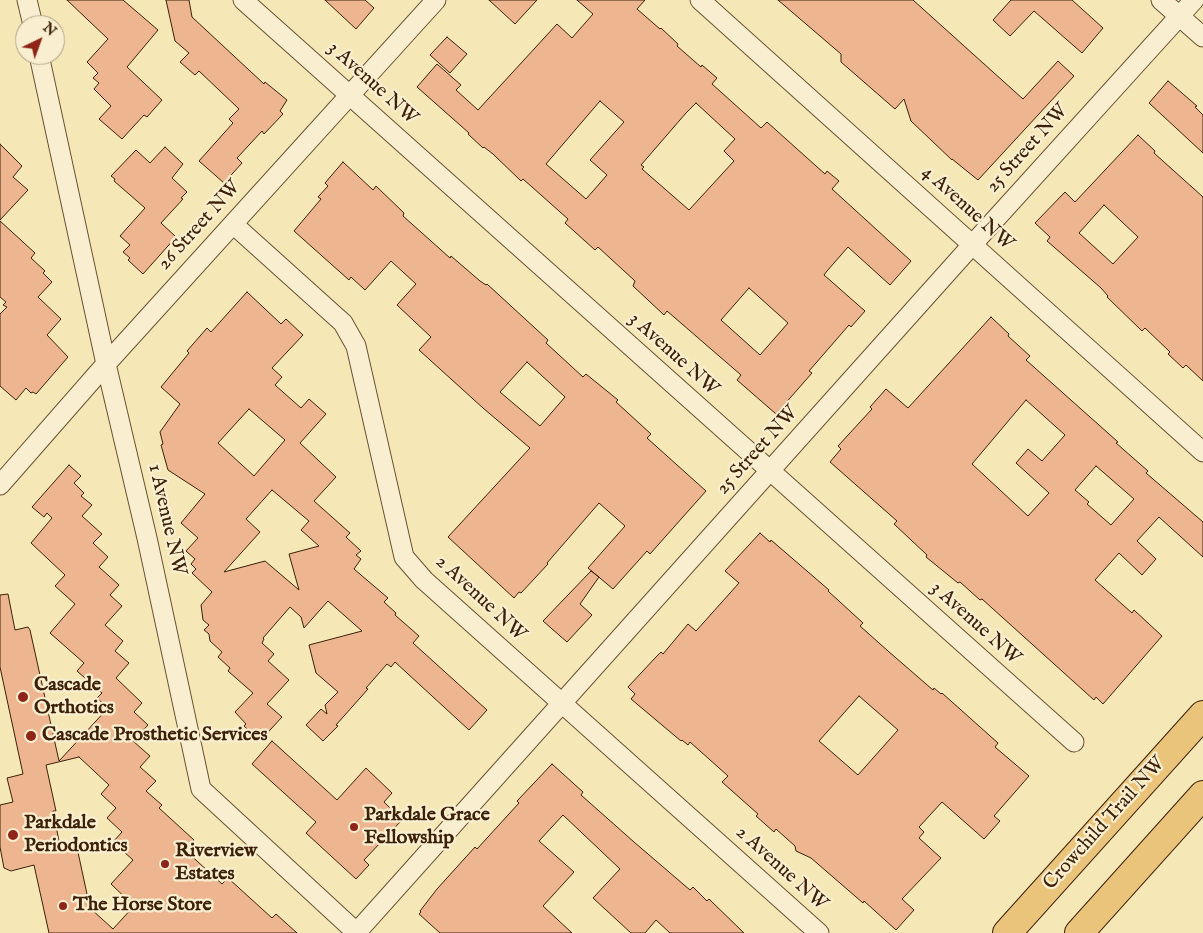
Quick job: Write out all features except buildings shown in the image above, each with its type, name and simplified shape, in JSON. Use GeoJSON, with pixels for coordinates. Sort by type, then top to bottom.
{"type":"FeatureCollection","features":[{"type":"Feature","properties":{"kind":"highway","name":"Crowchild Trail NW"},"geometry":{"type":"LineString","coordinates":[[1007,933],[1203,715]]}},
{"type":"Feature","properties":{"kind":"highway"},"geometry":{"type":"LineString","coordinates":[[1079,933],[1203,795]]}},
{"type":"Feature","properties":{"kind":"street"},"geometry":{"type":"LineString","coordinates":[[27,0],[31,15]]}},
{"type":"Feature","properties":{"kind":"street","name":"3 Avenue NW"},"geometry":{"type":"LineString","coordinates":[[243,0],[1074,742]]}},
{"type":"Feature","properties":{"kind":"street","name":"26 Street NW"},"geometry":{"type":"LineString","coordinates":[[0,485],[106,364],[436,0]]}},
{"type":"Feature","properties":{"kind":"street","name":"4 Avenue NW"},"geometry":{"type":"LineString","coordinates":[[700,0],[1203,452]]}},
{"type":"Feature","properties":{"kind":"street"},"geometry":{"type":"LineString","coordinates":[[1161,0],[1203,37]]}},
{"type":"Feature","properties":{"kind":"street","name":"25 Street NW"},"geometry":{"type":"LineString","coordinates":[[357,933],[972,245],[1194,0]]}},
{"type":"Feature","properties":{"kind":"street","name":"1 Avenue NW"},"geometry":{"type":"LineString","coordinates":[[41,65],[201,788],[357,933]]}},
{"type":"Feature","properties":{"kind":"street","name":"2 Avenue NW"},"geometry":{"type":"LineString","coordinates":[[233,224],[343,323],[356,346],[404,557],[424,580],[819,933]]}},
{"type":"Feature","properties":{"kind":"place","name":"Cascade Orthotics"},"geometry":{"type":"Point","coordinates":[23,697]}},
{"type":"Feature","properties":{"kind":"place","name":"Cascade Prosthetic Services"},"geometry":{"type":"Point","coordinates":[31,736]}},
{"type":"Feature","properties":{"kind":"place","name":"Parkdale Grace Fellowship"},"geometry":{"type":"Point","coordinates":[354,827]}},
{"type":"Feature","properties":{"kind":"place","name":"Parkdale Periodontics"},"geometry":{"type":"Point","coordinates":[13,835]}},
{"type":"Feature","properties":{"kind":"place","name":"Riverview Estates"},"geometry":{"type":"Point","coordinates":[165,864]}},
{"type":"Feature","properties":{"kind":"place","name":"The Horse Store"},"geometry":{"type":"Point","coordinates":[63,906]}}]}
